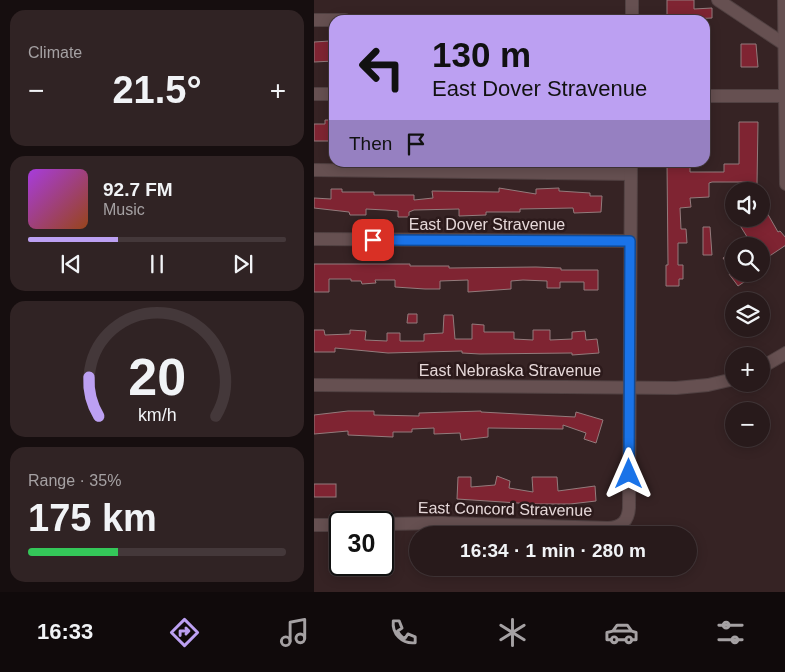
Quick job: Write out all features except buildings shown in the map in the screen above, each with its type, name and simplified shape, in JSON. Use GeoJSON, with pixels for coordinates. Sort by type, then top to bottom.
{"type":"FeatureCollection","features":[{"type":"Feature","properties":{"kind":"street"},"geometry":{"type":"LineString","coordinates":[[632,0],[632,15]]}},
{"type":"Feature","properties":{"kind":"street"},"geometry":{"type":"LineString","coordinates":[[718,0],[784,44]]}},
{"type":"Feature","properties":{"kind":"street"},"geometry":{"type":"LineString","coordinates":[[784,0],[785,184]]}},
{"type":"Feature","properties":{"kind":"street"},"geometry":{"type":"LineString","coordinates":[[314,20],[329,20]]}},
{"type":"Feature","properties":{"kind":"street"},"geometry":{"type":"LineString","coordinates":[[314,94],[329,94]]}},
{"type":"Feature","properties":{"kind":"street"},"geometry":{"type":"LineString","coordinates":[[710,96],[784,96]]}},
{"type":"Feature","properties":{"kind":"street"},"geometry":{"type":"LineString","coordinates":[[314,170],[631,168],[629,386]]}},
{"type":"Feature","properties":{"kind":"street","name":"East Dover Stravenue"},"geometry":{"type":"LineString","coordinates":[[314,239],[630,241]]}},
{"type":"Feature","properties":{"kind":"street"},"geometry":{"type":"LineString","coordinates":[[770,362],[785,353]]}},
{"type":"Feature","properties":{"kind":"street","name":"East Nebraska Stravenue"},"geometry":{"type":"LineString","coordinates":[[314,385],[692,387],[725,381]]}},
{"type":"Feature","properties":{"kind":"street","name":"East Concord Stravenue"},"geometry":{"type":"LineString","coordinates":[[394,524],[619,527],[625,523],[629,508],[629,386]]}},
{"type":"Feature","properties":{"kind":"street"},"geometry":{"type":"LineString","coordinates":[[314,525],[329,524]]}},
{"type":"Feature","properties":{"kind":"route"},"geometry":{"type":"LineString","coordinates":[[373,240],[630,241],[629,474]]}}]}
